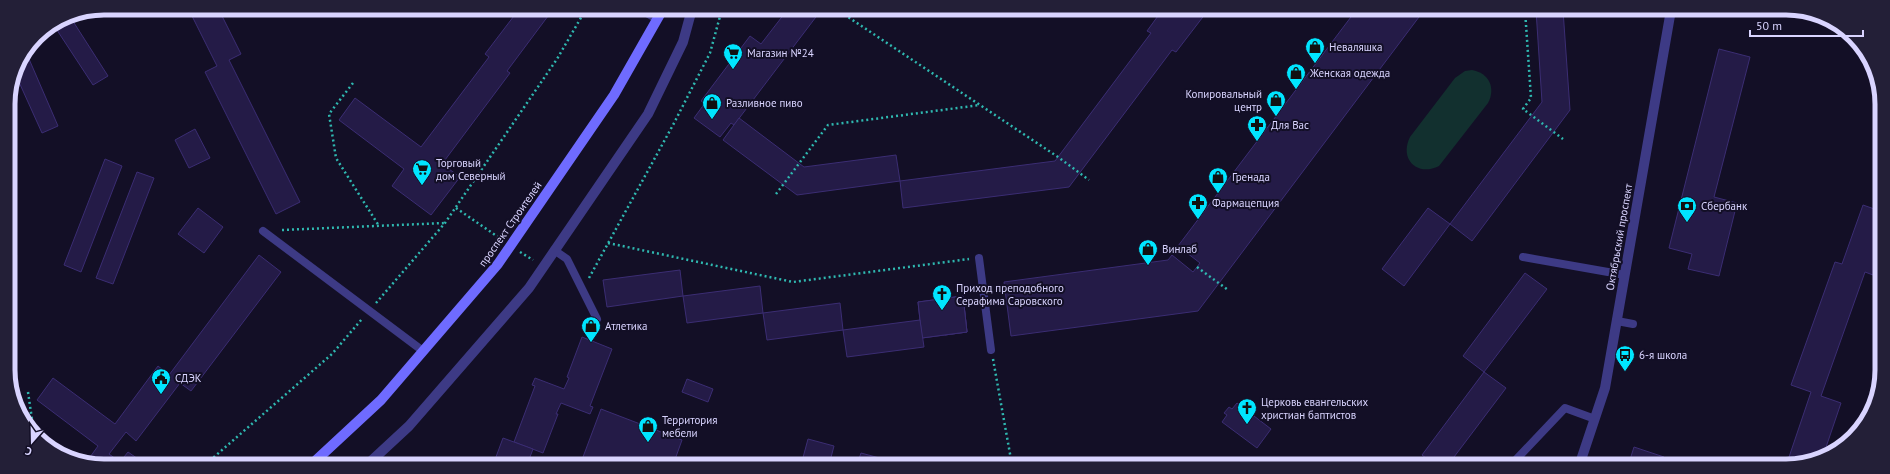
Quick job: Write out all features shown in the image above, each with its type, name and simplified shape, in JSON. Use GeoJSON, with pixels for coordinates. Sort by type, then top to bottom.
{"type":"FeatureCollection","features":[{"type":"Feature","properties":{"kind":"street","name":"проспект Строителей"},"geometry":{"type":"LineString","coordinates":[[317,459],[381,400],[498,264],[614,95],[659,15]]}},
{"type":"Feature","properties":{"kind":"street"},"geometry":{"type":"LineString","coordinates":[[373,459],[408,426],[529,288],[648,114],[683,42],[690,15]]}},
{"type":"Feature","properties":{"kind":"street","name":"Октябрьский проспект"},"geometry":{"type":"LineString","coordinates":[[1581,459],[1605,388],[1670,15]]}},
{"type":"Feature","properties":{"kind":"lane"},"geometry":{"type":"LineString","coordinates":[[650,15],[657,19]]}},
{"type":"Feature","properties":{"kind":"lane"},"geometry":{"type":"LineString","coordinates":[[263,231],[423,351]]}},
{"type":"Feature","properties":{"kind":"lane"},"geometry":{"type":"LineString","coordinates":[[554,250],[567,259],[597,319]]}},
{"type":"Feature","properties":{"kind":"lane"},"geometry":{"type":"LineString","coordinates":[[1523,257],[1625,275]]}},
{"type":"Feature","properties":{"kind":"lane"},"geometry":{"type":"LineString","coordinates":[[979,258],[992,350]]}},
{"type":"Feature","properties":{"kind":"lane"},"geometry":{"type":"LineString","coordinates":[[1617,322],[1633,324]]}},
{"type":"Feature","properties":{"kind":"lane"},"geometry":{"type":"LineString","coordinates":[[1517,459],[1565,408],[1595,419]]}},
{"type":"Feature","properties":{"kind":"path"},"geometry":{"type":"LineString","coordinates":[[212,459],[332,354],[445,223],[558,59],[582,15]]}},
{"type":"Feature","properties":{"kind":"path"},"geometry":{"type":"LineString","coordinates":[[582,290],[676,121],[710,53],[720,15]]}},
{"type":"Feature","properties":{"kind":"path"},"geometry":{"type":"LineString","coordinates":[[845,15],[1058,157],[1089,180]]}},
{"type":"Feature","properties":{"kind":"path"},"geometry":{"type":"LineString","coordinates":[[1525,15],[1531,98],[1523,108],[1563,139]]}},
{"type":"Feature","properties":{"kind":"path"},"geometry":{"type":"LineString","coordinates":[[353,83],[330,114],[336,158],[379,226]]}},
{"type":"Feature","properties":{"kind":"path"},"geometry":{"type":"LineString","coordinates":[[776,194],[828,125],[980,105]]}},
{"type":"Feature","properties":{"kind":"path"},"geometry":{"type":"LineString","coordinates":[[263,231],[445,223]]}},
{"type":"Feature","properties":{"kind":"path"},"geometry":{"type":"LineString","coordinates":[[608,243],[793,282],[979,258]]}},
{"type":"Feature","properties":{"kind":"path"},"geometry":{"type":"LineString","coordinates":[[1197,267],[1228,290]]}},
{"type":"Feature","properties":{"kind":"path"},"geometry":{"type":"LineString","coordinates":[[992,350],[1011,459]]}},
{"type":"Feature","properties":{"kind":"path"},"geometry":{"type":"LineString","coordinates":[[28,392],[32,422]]}},
{"type":"Feature","properties":{"kind":"green space"},"geometry":{"type":"Polygon","coordinates":[[[1472,70],[1483,74],[1489,82],[1491,92],[1488,103],[1439,166],[1431,169],[1424,169],[1412,164],[1407,152],[1407,145],[1410,137],[1455,78],[1465,71],[1472,70]]]}},
{"type":"Feature","properties":{"kind":"building"},"geometry":{"type":"Polygon","coordinates":[[[192,15],[222,15],[241,54],[229,60],[300,202],[276,214],[205,72],[217,66],[192,15]]]}},
{"type":"Feature","properties":{"kind":"building"},"geometry":{"type":"Polygon","coordinates":[[[515,15],[549,15],[507,71],[510,73],[442,164],[460,177],[431,215],[392,186],[404,169],[339,120],[355,98],[421,147],[489,57],[485,54],[515,15]]]}},
{"type":"Feature","properties":{"kind":"building"},"geometry":{"type":"Polygon","coordinates":[[[783,15],[817,15],[734,125],[731,123],[720,137],[694,118],[705,103],[701,101],[750,36],[761,44],[783,15]]]}},
{"type":"Feature","properties":{"kind":"building"},"geometry":{"type":"Polygon","coordinates":[[[1159,15],[1204,15],[1176,52],[1172,50],[1069,187],[903,208],[900,181],[1055,161],[1151,33],[1147,31],[1159,15]]]}},
{"type":"Feature","properties":{"kind":"building"},"geometry":{"type":"Polygon","coordinates":[[[1352,15],[1420,15],[1198,311],[1011,336],[1004,282],[1168,260],[1172,255],[1193,272],[1200,263],[1178,246],[1352,15]]]}},
{"type":"Feature","properties":{"kind":"building"},"geometry":{"type":"Polygon","coordinates":[[[1536,15],[1563,15],[1570,110],[1472,241],[1450,224],[1542,102],[1536,15]]]}},
{"type":"Feature","properties":{"kind":"building"},"geometry":{"type":"Polygon","coordinates":[[[73,21],[108,76],[93,85],[56,29],[73,21]]]}},
{"type":"Feature","properties":{"kind":"building"},"geometry":{"type":"Polygon","coordinates":[[[1719,49],[1750,57],[1714,197],[1737,203],[1719,276],[1688,269],[1692,254],[1669,248],[1719,49]]]}},
{"type":"Feature","properties":{"kind":"building"},"geometry":{"type":"Polygon","coordinates":[[[28,57],[58,126],[42,133],[18,80],[28,57]]]}},
{"type":"Feature","properties":{"kind":"building"},"geometry":{"type":"Polygon","coordinates":[[[739,118],[804,167],[896,155],[900,181],[797,195],[723,140],[739,118]]]}},
{"type":"Feature","properties":{"kind":"building"},"geometry":{"type":"Polygon","coordinates":[[[195,129],[210,158],[189,168],[175,140],[195,129]]]}},
{"type":"Feature","properties":{"kind":"building"},"geometry":{"type":"Polygon","coordinates":[[[105,159],[122,166],[81,272],[64,265],[105,159]]]}},
{"type":"Feature","properties":{"kind":"building"},"geometry":{"type":"Polygon","coordinates":[[[137,172],[154,178],[113,284],[96,278],[137,172]]]}},
{"type":"Feature","properties":{"kind":"building"},"geometry":{"type":"Polygon","coordinates":[[[1863,205],[1875,209],[1875,270],[1873,275],[1865,272],[1821,396],[1841,403],[1825,450],[1809,456],[1788,459],[1811,392],[1791,385],[1835,262],[1842,264],[1863,205]]]}},
{"type":"Feature","properties":{"kind":"building"},"geometry":{"type":"Polygon","coordinates":[[[198,208],[223,227],[204,253],[178,234],[198,208]]]}},
{"type":"Feature","properties":{"kind":"building"},"geometry":{"type":"Polygon","coordinates":[[[1428,208],[1450,224],[1404,286],[1382,269],[1428,208]]]}},
{"type":"Feature","properties":{"kind":"building"},"geometry":{"type":"Polygon","coordinates":[[[259,255],[281,272],[191,391],[180,383],[136,441],[126,432],[109,454],[116,459],[90,458],[98,446],[37,400],[53,378],[115,424],[158,366],[169,375],[259,255]]]}},
{"type":"Feature","properties":{"kind":"building"},"geometry":{"type":"Polygon","coordinates":[[[680,270],[683,296],[607,307],[603,280],[680,270]]]}},
{"type":"Feature","properties":{"kind":"building"},"geometry":{"type":"Polygon","coordinates":[[[1525,273],[1547,289],[1484,372],[1463,356],[1525,273]]]}},
{"type":"Feature","properties":{"kind":"building"},"geometry":{"type":"Polygon","coordinates":[[[760,286],[763,313],[687,323],[683,296],[760,286]]]}},
{"type":"Feature","properties":{"kind":"building","name":"Приход преподобного Серафима Саровского"},"geometry":{"type":"Polygon","coordinates":[[[963,296],[967,332],[922,338],[918,302],[963,296]]]}},
{"type":"Feature","properties":{"kind":"building"},"geometry":{"type":"Polygon","coordinates":[[[963,296],[967,332],[945,335],[940,299],[963,296]]]}},
{"type":"Feature","properties":{"kind":"building","name":"Приход преподобного Серафима Саровского"},"geometry":{"type":"Polygon","coordinates":[[[963,296],[967,332],[922,338],[918,302],[963,296]]]}},
{"type":"Feature","properties":{"kind":"building"},"geometry":{"type":"Polygon","coordinates":[[[840,303],[843,330],[767,340],[763,313],[840,303]]]}},
{"type":"Feature","properties":{"kind":"building"},"geometry":{"type":"Polygon","coordinates":[[[920,320],[924,347],[847,357],[843,330],[920,320]]]}},
{"type":"Feature","properties":{"kind":"building"},"geometry":{"type":"Polygon","coordinates":[[[582,337],[612,349],[590,406],[593,407],[590,414],[561,403],[543,453],[514,442],[535,386],[532,385],[535,378],[564,389],[582,337]]]}},
{"type":"Feature","properties":{"kind":"building"},"geometry":{"type":"Polygon","coordinates":[[[1484,372],[1506,388],[1453,459],[1427,459],[1422,455],[1484,372]]]}},
{"type":"Feature","properties":{"kind":"building"},"geometry":{"type":"Polygon","coordinates":[[[687,379],[713,389],[708,402],[682,392],[687,379]]]}},
{"type":"Feature","properties":{"kind":"building","name":"Церковь евангельских христиан баптистов"},"geometry":{"type":"Polygon","coordinates":[[[1237,403],[1271,429],[1257,448],[1222,422],[1227,415],[1224,413],[1229,407],[1232,409],[1237,403]]]}},
{"type":"Feature","properties":{"kind":"building"},"geometry":{"type":"Polygon","coordinates":[[[601,409],[682,440],[675,459],[582,459],[601,409]]]}},
{"type":"Feature","properties":{"kind":"building"},"geometry":{"type":"Polygon","coordinates":[[[503,438],[533,449],[529,459],[495,459],[503,438]]]}},
{"type":"Feature","properties":{"kind":"building"},"geometry":{"type":"Polygon","coordinates":[[[808,439],[834,446],[831,459],[803,459],[808,439]]]}},
{"type":"Feature","properties":{"kind":"building"},"geometry":{"type":"Polygon","coordinates":[[[1634,447],[1664,457],[1663,459],[1630,459],[1634,447]]]}},
{"type":"Feature","properties":{"kind":"building"},"geometry":{"type":"Polygon","coordinates":[[[128,452],[138,459],[122,459],[128,452]]]}},
{"type":"Feature","properties":{"kind":"building"},"geometry":{"type":"Polygon","coordinates":[[[861,453],[883,459],[859,459],[861,453]]]}},
{"type":"Feature","properties":{"kind":"place","name":"Неваляшка"},"geometry":{"type":"Point","coordinates":[1315,64]}},
{"type":"Feature","properties":{"kind":"place","name":"Магазин №24"},"geometry":{"type":"Point","coordinates":[733,70]}},
{"type":"Feature","properties":{"kind":"place","name":"Женская одежда"},"geometry":{"type":"Point","coordinates":[1296,90]}},
{"type":"Feature","properties":{"kind":"place","name":"Копировальный центр"},"geometry":{"type":"Point","coordinates":[1276,117]}},
{"type":"Feature","properties":{"kind":"place","name":"Разливное пиво"},"geometry":{"type":"Point","coordinates":[712,120]}},
{"type":"Feature","properties":{"kind":"place","name":"Для Вас"},"geometry":{"type":"Point","coordinates":[1257,142]}},
{"type":"Feature","properties":{"kind":"place","name":"Торговый дом Северный"},"geometry":{"type":"Point","coordinates":[422,186]}},
{"type":"Feature","properties":{"kind":"place","name":"Гренада"},"geometry":{"type":"Point","coordinates":[1218,194]}},
{"type":"Feature","properties":{"kind":"place","name":"Фармацепция"},"geometry":{"type":"Point","coordinates":[1198,220]}},
{"type":"Feature","properties":{"kind":"place","name":"Сбербанк"},"geometry":{"type":"Point","coordinates":[1687,223]}},
{"type":"Feature","properties":{"kind":"place","name":"Винлаб"},"geometry":{"type":"Point","coordinates":[1148,266]}},
{"type":"Feature","properties":{"kind":"place","name":"Приход преподобного Серафима Саровского"},"geometry":{"type":"Point","coordinates":[942,311]}},
{"type":"Feature","properties":{"kind":"place","name":"Атлетика"},"geometry":{"type":"Point","coordinates":[591,343]}},
{"type":"Feature","properties":{"kind":"place","name":"6-я школа"},"geometry":{"type":"Point","coordinates":[1625,372]}},
{"type":"Feature","properties":{"kind":"place","name":"СДЭК"},"geometry":{"type":"Point","coordinates":[161,395]}},
{"type":"Feature","properties":{"kind":"place","name":"Церковь евангельских христиан баптистов"},"geometry":{"type":"Point","coordinates":[1247,425]}},
{"type":"Feature","properties":{"kind":"place","name":"Территория мебели"},"geometry":{"type":"Point","coordinates":[648,443]}}]}
